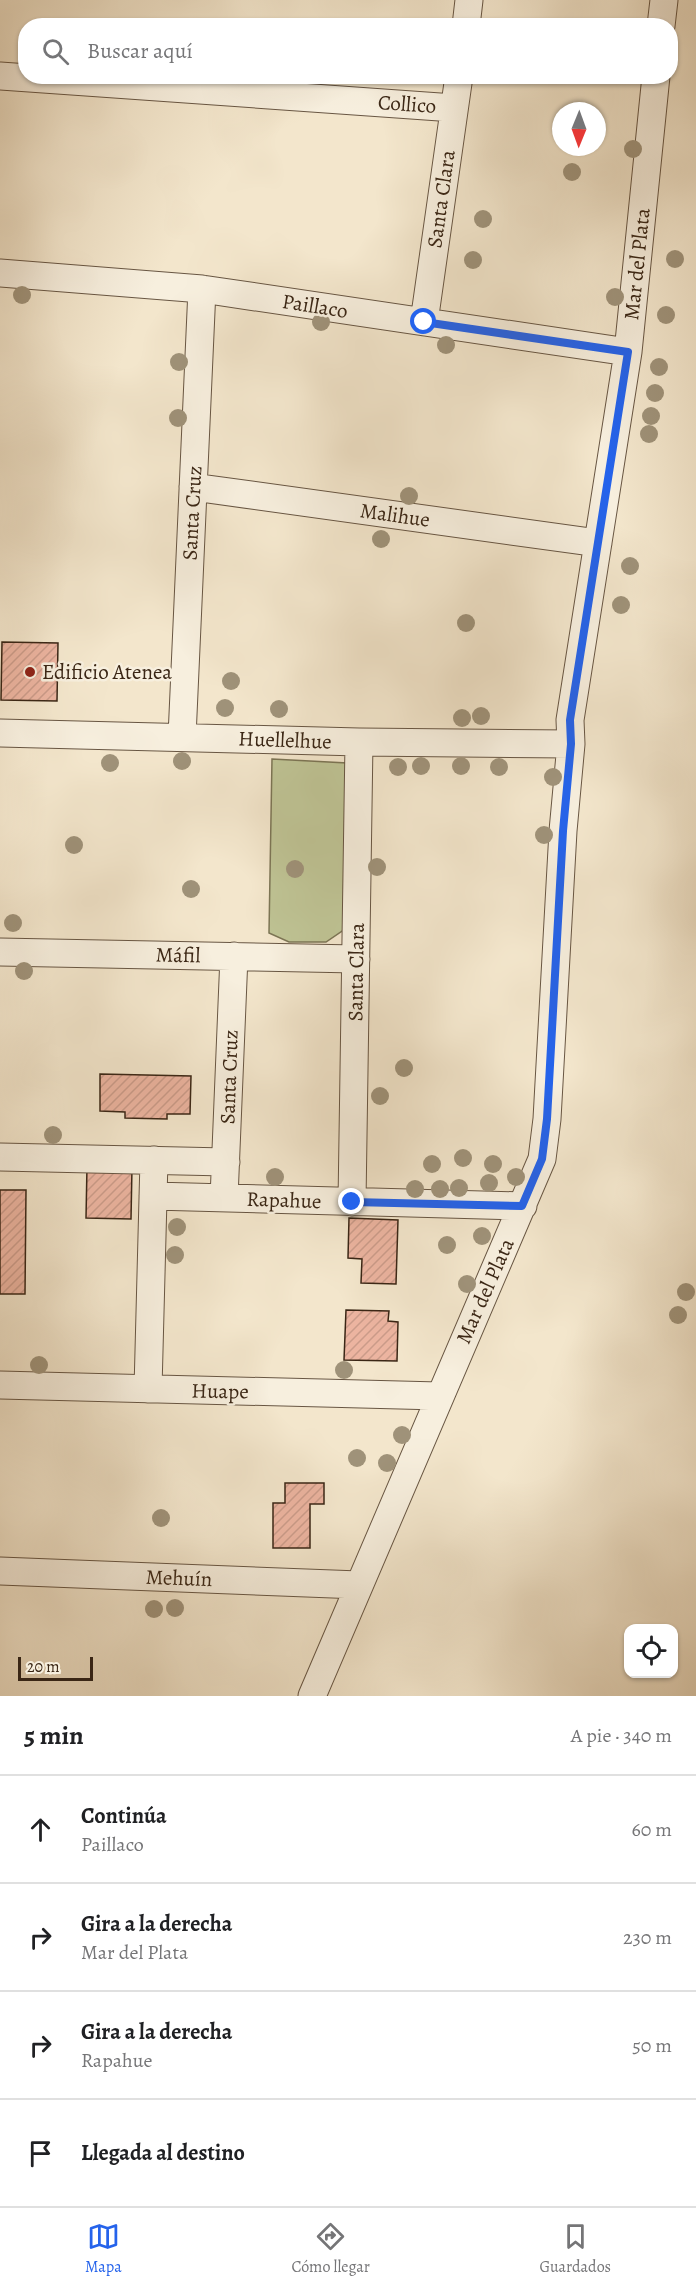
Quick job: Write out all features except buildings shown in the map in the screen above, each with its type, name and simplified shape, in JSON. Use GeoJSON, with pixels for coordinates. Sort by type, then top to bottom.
{"type":"FeatureCollection","features":[{"type":"Feature","properties":{"kind":"street"},"geometry":{"type":"LineString","coordinates":[[467,18],[470,0]]}},
{"type":"Feature","properties":{"kind":"street"},"geometry":{"type":"LineString","coordinates":[[662,18],[664,0]]}},
{"type":"Feature","properties":{"kind":"street","name":"Collico"},"geometry":{"type":"LineString","coordinates":[[0,76],[18,77]]}},
{"type":"Feature","properties":{"kind":"street","name":"Collico"},"geometry":{"type":"LineString","coordinates":[[114,84],[454,108]]}},
{"type":"Feature","properties":{"kind":"street","name":"Santa Clara"},"geometry":{"type":"LineString","coordinates":[[424,322],[458,84]]}},
{"type":"Feature","properties":{"kind":"street","name":"Mar del Plata"},"geometry":{"type":"LineString","coordinates":[[312,1696],[542,1159],[547,1119],[562,842],[571,744],[570,720],[628,352],[655,84]]}},
{"type":"Feature","properties":{"kind":"street","name":"Paillaco"},"geometry":{"type":"LineString","coordinates":[[0,273],[202,289],[628,352]]}},
{"type":"Feature","properties":{"kind":"street","name":"Santa Cruz"},"geometry":{"type":"LineString","coordinates":[[182,737],[202,289]]}},
{"type":"Feature","properties":{"kind":"street","name":"Malihue"},"geometry":{"type":"LineString","coordinates":[[193,487],[598,543]]}},
{"type":"Feature","properties":{"kind":"street","name":"Huellelhue"},"geometry":{"type":"LineString","coordinates":[[0,733],[359,742],[571,744]]}},
{"type":"Feature","properties":{"kind":"street","name":"Santa Clara"},"geometry":{"type":"LineString","coordinates":[[352,1202],[359,742]]}},
{"type":"Feature","properties":{"kind":"street","name":"Máfil"},"geometry":{"type":"LineString","coordinates":[[0,952],[356,958]]}},
{"type":"Feature","properties":{"kind":"street","name":"Santa Cruz"},"geometry":{"type":"LineString","coordinates":[[224,1198],[234,956]]}},
{"type":"Feature","properties":{"kind":"street"},"geometry":{"type":"LineString","coordinates":[[0,1157],[226,1162]]}},
{"type":"Feature","properties":{"kind":"street"},"geometry":{"type":"LineString","coordinates":[[148,1389],[154,1160]]}},
{"type":"Feature","properties":{"kind":"street","name":"Rapahue"},"geometry":{"type":"LineString","coordinates":[[153,1196],[522,1206]]}},
{"type":"Feature","properties":{"kind":"street","name":"Huape"},"geometry":{"type":"LineString","coordinates":[[0,1385],[439,1396]]}},
{"type":"Feature","properties":{"kind":"street","name":"Mehuín"},"geometry":{"type":"LineString","coordinates":[[0,1571],[359,1585]]}},
{"type":"Feature","properties":{"kind":"green space"},"geometry":{"type":"Polygon","coordinates":[[[272,759],[347,763],[345,929],[326,942],[289,942],[269,933],[272,759]]]}},
{"type":"Feature","properties":{"kind":"place","name":"Edificio Atenea"},"geometry":{"type":"Point","coordinates":[30,672]}},
{"type":"Feature","properties":{"kind":"route"},"geometry":{"type":"LineString","coordinates":[[352,1202],[522,1206],[542,1159],[547,1119],[563,831],[571,744],[570,720],[628,352],[424,322]]}}]}
